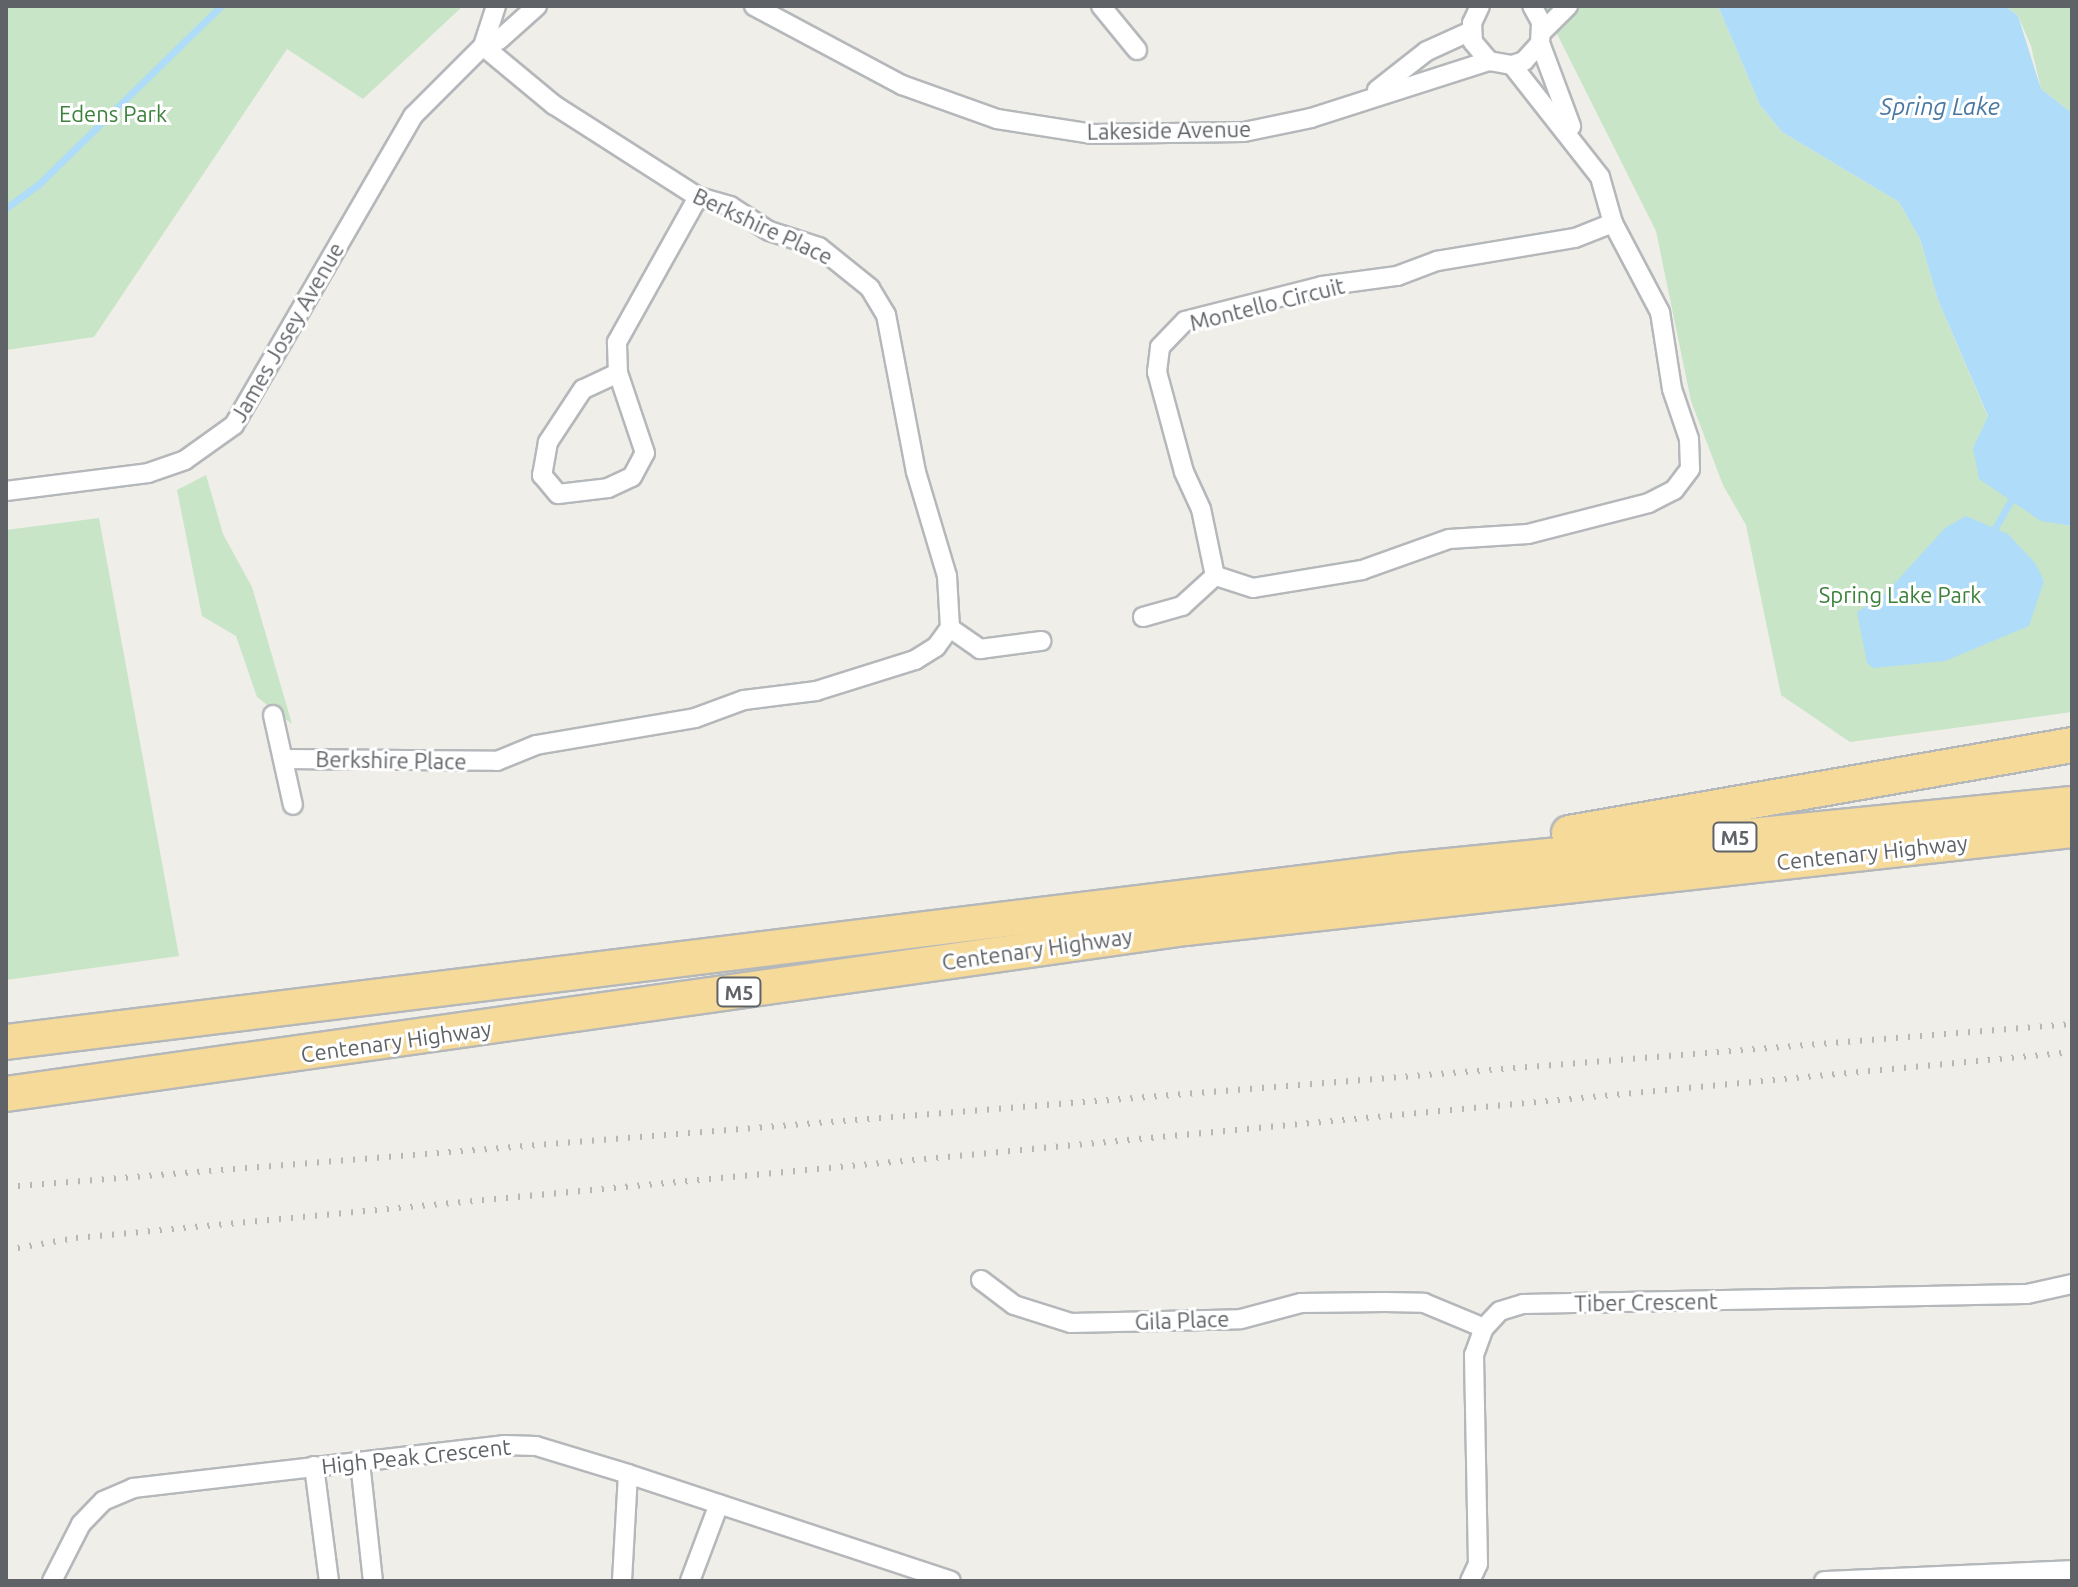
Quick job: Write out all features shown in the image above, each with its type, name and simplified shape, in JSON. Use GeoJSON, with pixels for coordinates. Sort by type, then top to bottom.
{"type":"FeatureCollection","features":[{"type":"Feature","properties":{"kind":"highway"},"geometry":{"type":"LineString","coordinates":[[1398,871],[1428,857],[2072,745]]}},
{"type":"Feature","properties":{"kind":"highway","name":"Centenary Highway"},"geometry":{"type":"LineString","coordinates":[[6,1042],[1398,871],[2072,804]]}},
{"type":"Feature","properties":{"kind":"highway","name":"Centenary Highway"},"geometry":{"type":"LineString","coordinates":[[6,1094],[1185,928],[2072,830]]}},
{"type":"Feature","properties":{"kind":"highway"},"geometry":{"type":"LineString","coordinates":[[1996,838],[2028,844],[2072,840]]}},
{"type":"Feature","properties":{"kind":"street","name":"James Josey Avenue"},"geometry":{"type":"LineString","coordinates":[[483,46],[496,6]]}},
{"type":"Feature","properties":{"kind":"street","name":"James Josey Avenue"},"geometry":{"type":"LineString","coordinates":[[6,491],[148,473],[185,460],[234,425],[413,116],[483,46],[499,40],[537,6]]}},
{"type":"Feature","properties":{"kind":"street","name":"Lakeside Avenue"},"geometry":{"type":"LineString","coordinates":[[754,6],[902,85],[997,119],[1093,134],[1244,132],[1489,61]]}},
{"type":"Feature","properties":{"kind":"street"},"geometry":{"type":"LineString","coordinates":[[1101,6],[1137,50]]}},
{"type":"Feature","properties":{"kind":"street"},"geometry":{"type":"LineString","coordinates":[[1532,6],[1583,156]]}},
{"type":"Feature","properties":{"kind":"street"},"geometry":{"type":"LineString","coordinates":[[1474,15],[1489,61],[1512,65],[1524,61],[1568,6]]}},
{"type":"Feature","properties":{"kind":"street","name":"Lakeside Avenue"},"geometry":{"type":"LineString","coordinates":[[1365,99],[1474,15]]}},
{"type":"Feature","properties":{"kind":"street","name":"Berkshire Place"},"geometry":{"type":"LineString","coordinates":[[284,759],[497,761],[536,745],[695,718],[744,700],[816,691],[915,660],[936,647],[950,628],[947,576],[916,472],[886,315],[870,288],[819,247],[769,231],[730,206],[698,197],[554,105],[483,46]]}},
{"type":"Feature","properties":{"kind":"street"},"geometry":{"type":"LineString","coordinates":[[1143,617],[1182,606],[1215,576],[1253,588],[1362,570],[1449,539],[1528,534],[1649,503],[1674,490],[1690,469],[1689,439],[1672,389],[1660,312],[1613,223],[1600,177],[1512,65]]}},
{"type":"Feature","properties":{"kind":"street"},"geometry":{"type":"LineString","coordinates":[[618,373],[583,389],[548,442],[542,475],[558,494],[608,488],[632,477],[645,453],[618,373],[617,342],[628,315],[698,197]]}},
{"type":"Feature","properties":{"kind":"street","name":"Montello Circuit"},"geometry":{"type":"LineString","coordinates":[[1215,576],[1201,509],[1184,472],[1157,372],[1160,347],[1185,321],[1322,286],[1397,276],[1437,261],[1575,238],[1613,223]]}},
{"type":"Feature","properties":{"kind":"street"},"geometry":{"type":"LineString","coordinates":[[950,628],[980,649],[1041,641]]}},
{"type":"Feature","properties":{"kind":"street","name":"Berkshire Place"},"geometry":{"type":"LineString","coordinates":[[273,715],[293,805]]}},
{"type":"Feature","properties":{"kind":"street","name":"Gila Place"},"geometry":{"type":"LineString","coordinates":[[981,1280],[1014,1305],[1071,1323],[1241,1319],[1301,1303],[1385,1302],[1424,1303],[1484,1328]]}},
{"type":"Feature","properties":{"kind":"street","name":"Tiber Crescent"},"geometry":{"type":"LineString","coordinates":[[1484,1328],[1500,1311],[1523,1304],[2027,1294],[2072,1284]]}},
{"type":"Feature","properties":{"kind":"street"},"geometry":{"type":"LineString","coordinates":[[1470,1581],[1478,1564],[1474,1355],[1484,1328]]}},
{"type":"Feature","properties":{"kind":"street","name":"High Peak Crescent"},"geometry":{"type":"LineString","coordinates":[[52,1581],[81,1524],[103,1501],[133,1488],[504,1445],[536,1446],[951,1581]]}},
{"type":"Feature","properties":{"kind":"street"},"geometry":{"type":"LineString","coordinates":[[360,1462],[373,1581]]}},
{"type":"Feature","properties":{"kind":"street"},"geometry":{"type":"LineString","coordinates":[[314,1466],[329,1581]]}},
{"type":"Feature","properties":{"kind":"street"},"geometry":{"type":"LineString","coordinates":[[622,1581],[628,1474]]}},
{"type":"Feature","properties":{"kind":"street"},"geometry":{"type":"LineString","coordinates":[[690,1581],[719,1504]]}},
{"type":"Feature","properties":{"kind":"street"},"geometry":{"type":"LineString","coordinates":[[1824,1581],[2072,1570]]}},
{"type":"Feature","properties":{"kind":"green space","name":"Edens Park"},"geometry":{"type":"Polygon","coordinates":[[[6,6],[463,6],[363,99],[287,49],[94,337],[6,350],[6,6]]]}},
{"type":"Feature","properties":{"kind":"green space","name":"Spring Lake Park"},"geometry":{"type":"Polygon","coordinates":[[[1543,6],[1718,6],[1760,105],[1782,132],[1899,202],[1920,239],[1938,300],[1988,417],[1973,448],[2041,520],[2072,526],[2072,712],[1850,742],[1781,695],[1746,525],[1723,485],[1691,401],[1656,231],[1543,6]]]}},
{"type":"Feature","properties":{"kind":"green space"},"geometry":{"type":"Polygon","coordinates":[[[2005,6],[2072,6],[2072,113],[2041,89],[2031,46],[2018,16],[2005,6]]]}},
{"type":"Feature","properties":{"kind":"green space"},"geometry":{"type":"Polygon","coordinates":[[[206,475],[223,534],[252,587],[292,724],[257,697],[236,636],[202,616],[177,490],[206,475]]]}},
{"type":"Feature","properties":{"kind":"green space"},"geometry":{"type":"Polygon","coordinates":[[[99,518],[179,956],[6,980],[6,530],[99,518]]]}},
{"type":"Feature","properties":{"kind":"water","name":"Spring Lake"},"geometry":{"type":"Polygon","coordinates":[[[1718,6],[2005,6],[2018,16],[2041,89],[2072,113],[2072,526],[2041,521],[1979,479],[1973,448],[1988,416],[1938,300],[1920,239],[1899,202],[1782,132],[1760,105],[1718,6]]]}},
{"type":"Feature","properties":{"kind":"water"},"geometry":{"type":"Polygon","coordinates":[[[1966,516],[2008,534],[2035,563],[2044,581],[2029,626],[1945,661],[1873,668],[1867,663],[1857,612],[1885,594],[1945,528],[1966,516]]]}},
{"type":"Feature","properties":{"kind":"waterway"},"geometry":{"type":"LineString","coordinates":[[6,208],[39,184],[221,6]]}},
{"type":"Feature","properties":{"kind":"waterway"},"geometry":{"type":"LineString","coordinates":[[1995,528],[2011,500]]}},
{"type":"Feature","properties":{"kind":"railway"},"geometry":{"type":"LineString","coordinates":[[6,1187],[2072,1024]]}},
{"type":"Feature","properties":{"kind":"railway"},"geometry":{"type":"LineString","coordinates":[[6,1250],[76,1238],[2072,1052]]}}]}
